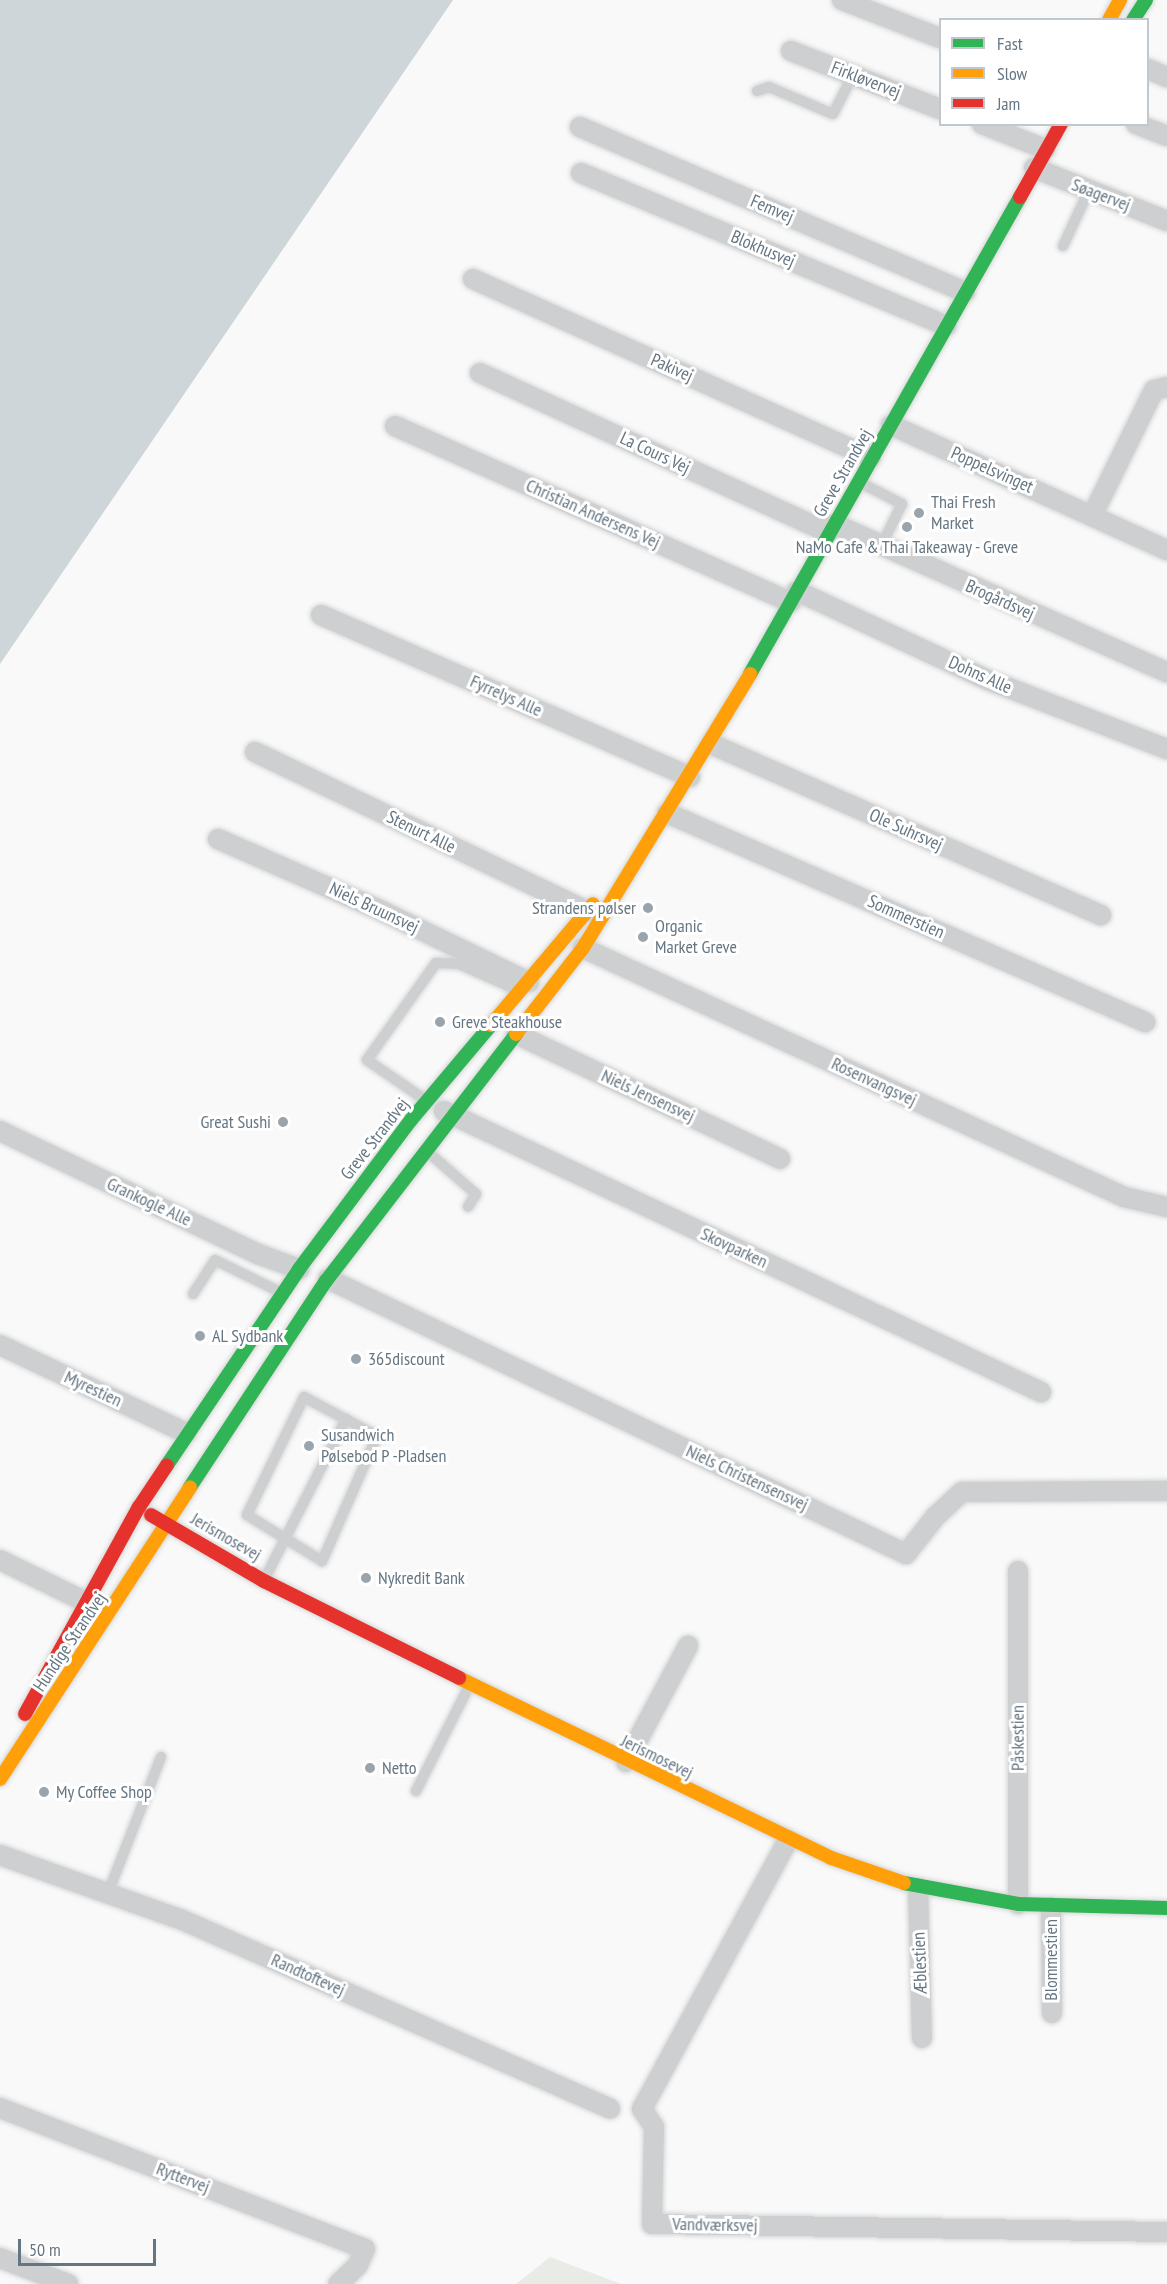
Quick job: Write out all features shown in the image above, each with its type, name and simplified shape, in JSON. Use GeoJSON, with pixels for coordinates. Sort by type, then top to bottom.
{"type":"FeatureCollection","features":[{"type":"Feature","properties":{"kind":"main road"},"geometry":{"type":"LineString","coordinates":[[1110,18],[1120,0]]}},
{"type":"Feature","properties":{"kind":"main road"},"geometry":{"type":"LineString","coordinates":[[1134,18],[1146,0]]}},
{"type":"Feature","properties":{"kind":"main road","name":"Greve Strandvej"},"geometry":{"type":"LineString","coordinates":[[1045,149],[1055,126]]}},
{"type":"Feature","properties":{"kind":"main road","name":"Greve Strandvej"},"geometry":{"type":"LineString","coordinates":[[167,1524],[250,1392],[328,1279],[451,1116],[583,948],[711,744],[1060,126]]}},
{"type":"Feature","properties":{"kind":"main road","name":"Greve Strandvej"},"geometry":{"type":"LineString","coordinates":[[139,1508],[186,1433],[299,1269],[427,1101],[667,813]]}},
{"type":"Feature","properties":{"kind":"main road","name":"Jerismosevej"},"geometry":{"type":"LineString","coordinates":[[139,1508],[264,1581],[626,1762],[788,1840],[918,1888],[1051,1907],[1167,1908]]}},
{"type":"Feature","properties":{"kind":"main road","name":"Hundige Strandvej"},"geometry":{"type":"LineString","coordinates":[[0,1761],[84,1601],[139,1508]]}},
{"type":"Feature","properties":{"kind":"main road","name":"Hundige Strandvej"},"geometry":{"type":"LineString","coordinates":[[0,1779],[167,1524]]}},
{"type":"Feature","properties":{"kind":"street"},"geometry":{"type":"LineString","coordinates":[[842,0],[939,38]]}},
{"type":"Feature","properties":{"kind":"street","name":"Firkløvervej"},"geometry":{"type":"LineString","coordinates":[[791,51],[939,109]]}},
{"type":"Feature","properties":{"kind":"street"},"geometry":{"type":"LineString","coordinates":[[1149,69],[1167,76]]}},
{"type":"Feature","properties":{"kind":"street"},"geometry":{"type":"LineString","coordinates":[[987,126],[1045,149]]}},
{"type":"Feature","properties":{"kind":"street"},"geometry":{"type":"LineString","coordinates":[[1141,126],[1167,136]]}},
{"type":"Feature","properties":{"kind":"street","name":"Femvej"},"geometry":{"type":"LineString","coordinates":[[580,127],[965,292]]}},
{"type":"Feature","properties":{"kind":"street","name":"Søagervej"},"geometry":{"type":"LineString","coordinates":[[1034,168],[1167,221]]}},
{"type":"Feature","properties":{"kind":"street","name":"Blokhusvej"},"geometry":{"type":"LineString","coordinates":[[580,173],[946,326]]}},
{"type":"Feature","properties":{"kind":"street","name":"Pakivej"},"geometry":{"type":"LineString","coordinates":[[473,279],[871,458]]}},
{"type":"Feature","properties":{"kind":"street","name":"La Cours Vej"},"geometry":{"type":"LineString","coordinates":[[480,373],[832,529]]}},
{"type":"Feature","properties":{"kind":"street"},"geometry":{"type":"LineString","coordinates":[[1092,516],[1154,390],[1167,387]]}},
{"type":"Feature","properties":{"kind":"street","name":"Poppelsvinget"},"geometry":{"type":"LineString","coordinates":[[891,425],[1167,550]]}},
{"type":"Feature","properties":{"kind":"street","name":"Christian Andersens Vej"},"geometry":{"type":"LineString","coordinates":[[395,426],[794,597]]}},
{"type":"Feature","properties":{"kind":"street","name":"Brogårdsvej"},"geometry":{"type":"LineString","coordinates":[[832,529],[881,546],[1167,672]]}},
{"type":"Feature","properties":{"kind":"street","name":"Dohns Alle"},"geometry":{"type":"LineString","coordinates":[[794,597],[988,680],[1167,749]]}},
{"type":"Feature","properties":{"kind":"street","name":"Fyrrelys Alle"},"geometry":{"type":"LineString","coordinates":[[321,615],[690,777]]}},
{"type":"Feature","properties":{"kind":"street","name":"Ole Suhrsvej"},"geometry":{"type":"LineString","coordinates":[[711,744],[1101,915]]}},
{"type":"Feature","properties":{"kind":"street","name":"Stenurt Alle"},"geometry":{"type":"LineString","coordinates":[[255,752],[587,911]]}},
{"type":"Feature","properties":{"kind":"street","name":"Sommerstien"},"geometry":{"type":"LineString","coordinates":[[667,813],[1145,1022]]}},
{"type":"Feature","properties":{"kind":"street","name":"Niels Bruunsvej"},"geometry":{"type":"LineString","coordinates":[[218,839],[384,912],[524,987]]}},
{"type":"Feature","properties":{"kind":"street","name":"Rosenvangsvej"},"geometry":{"type":"LineString","coordinates":[[583,948],[1124,1197],[1167,1206]]}},
{"type":"Feature","properties":{"kind":"street","name":"Niels Jensensvej"},"geometry":{"type":"LineString","coordinates":[[516,1034],[780,1159]]}},
{"type":"Feature","properties":{"kind":"street","name":"Skovparken"},"geometry":{"type":"LineString","coordinates":[[427,1101],[451,1116],[1041,1392]]}},
{"type":"Feature","properties":{"kind":"street","name":"Grankogle Alle"},"geometry":{"type":"LineString","coordinates":[[0,1131],[258,1254],[299,1269]]}},
{"type":"Feature","properties":{"kind":"street","name":"Niels Christensensvej"},"geometry":{"type":"LineString","coordinates":[[328,1279],[906,1554],[935,1517],[962,1492],[1167,1491]]}},
{"type":"Feature","properties":{"kind":"street","name":"Myrestien"},"geometry":{"type":"LineString","coordinates":[[0,1345],[186,1433]]}},
{"type":"Feature","properties":{"kind":"street"},"geometry":{"type":"LineString","coordinates":[[0,1560],[84,1601]]}},
{"type":"Feature","properties":{"kind":"street","name":"Påskestien"},"geometry":{"type":"LineString","coordinates":[[1018,1572],[1018,1904]]}},
{"type":"Feature","properties":{"kind":"street"},"geometry":{"type":"LineString","coordinates":[[626,1762],[688,1646]]}},
{"type":"Feature","properties":{"kind":"street","name":"Vandværksvej"},"geometry":{"type":"LineString","coordinates":[[788,1840],[642,2109],[654,2127],[652,2224],[1167,2232]]}},
{"type":"Feature","properties":{"kind":"street","name":"Randtoftevej"},"geometry":{"type":"LineString","coordinates":[[0,1855],[180,1919],[610,2109]]}},
{"type":"Feature","properties":{"kind":"street","name":"Æblestien"},"geometry":{"type":"LineString","coordinates":[[918,1888],[922,2038]]}},
{"type":"Feature","properties":{"kind":"street","name":"Blommestien"},"geometry":{"type":"LineString","coordinates":[[1051,1907],[1052,2013]]}},
{"type":"Feature","properties":{"kind":"street","name":"Ryttervej"},"geometry":{"type":"LineString","coordinates":[[0,2108],[365,2249],[358,2265],[338,2284]]}},
{"type":"Feature","properties":{"kind":"street"},"geometry":{"type":"LineString","coordinates":[[0,2258],[68,2284]]}},
{"type":"Feature","properties":{"kind":"lane"},"geometry":{"type":"LineString","coordinates":[[757,91],[769,87],[833,114],[853,75]]}},
{"type":"Feature","properties":{"kind":"lane"},"geometry":{"type":"LineString","coordinates":[[1063,246],[1089,190]]}},
{"type":"Feature","properties":{"kind":"lane"},"geometry":{"type":"LineString","coordinates":[[858,481],[902,504],[881,546]]}},
{"type":"Feature","properties":{"kind":"lane"},"geometry":{"type":"LineString","coordinates":[[427,1101],[367,1060],[436,963],[459,964],[524,987]]}},
{"type":"Feature","properties":{"kind":"lane"},"geometry":{"type":"LineString","coordinates":[[425,1150],[476,1194],[468,1207]]}},
{"type":"Feature","properties":{"kind":"lane"},"geometry":{"type":"LineString","coordinates":[[193,1294],[215,1260],[282,1293]]}},
{"type":"Feature","properties":{"kind":"lane"},"geometry":{"type":"LineString","coordinates":[[304,1397],[377,1436],[322,1561],[285,1539],[247,1515],[304,1397]]}},
{"type":"Feature","properties":{"kind":"lane"},"geometry":{"type":"LineString","coordinates":[[264,1581],[346,1419]]}},
{"type":"Feature","properties":{"kind":"lane"},"geometry":{"type":"LineString","coordinates":[[416,1791],[470,1684]]}},
{"type":"Feature","properties":{"kind":"lane"},"geometry":{"type":"LineString","coordinates":[[108,1893],[161,1757]]}},
{"type":"Feature","properties":{"kind":"shaded area"},"geometry":{"type":"Polygon","coordinates":[[[0,0],[453,0],[0,664],[0,0]]]}},
{"type":"Feature","properties":{"kind":"shaded area"},"geometry":{"type":"Polygon","coordinates":[[[550,2257],[621,2284],[516,2284],[550,2257]]]}},
{"type":"Feature","properties":{"kind":"traffic: fast"},"geometry":{"type":"LineString","coordinates":[[1134,18],[1146,0]]}},
{"type":"Feature","properties":{"kind":"traffic: fast"},"geometry":{"type":"LineString","coordinates":[[750,674],[1020,197]]}},
{"type":"Feature","properties":{"kind":"traffic: fast"},"geometry":{"type":"LineString","coordinates":[[167,1465],[299,1269],[411,1120],[491,1025]]}},
{"type":"Feature","properties":{"kind":"traffic: fast"},"geometry":{"type":"LineString","coordinates":[[190,1487],[326,1281],[516,1034]]}},
{"type":"Feature","properties":{"kind":"traffic: fast"},"geometry":{"type":"LineString","coordinates":[[904,1883],[1018,1904],[1167,1908]]}},
{"type":"Feature","properties":{"kind":"traffic: slow"},"geometry":{"type":"LineString","coordinates":[[1110,18],[1120,0]]}},
{"type":"Feature","properties":{"kind":"traffic: slow"},"geometry":{"type":"LineString","coordinates":[[516,1034],[583,948],[750,674]]}},
{"type":"Feature","properties":{"kind":"traffic: slow"},"geometry":{"type":"LineString","coordinates":[[491,1025],[593,904]]}},
{"type":"Feature","properties":{"kind":"traffic: slow"},"geometry":{"type":"LineString","coordinates":[[0,1779],[190,1487]]}},
{"type":"Feature","properties":{"kind":"traffic: slow"},"geometry":{"type":"LineString","coordinates":[[459,1678],[831,1858],[904,1883]]}},
{"type":"Feature","properties":{"kind":"traffic: jam"},"geometry":{"type":"LineString","coordinates":[[1020,197],[1060,126]]}},
{"type":"Feature","properties":{"kind":"traffic: jam"},"geometry":{"type":"LineString","coordinates":[[25,1714],[139,1507],[167,1465]]}},
{"type":"Feature","properties":{"kind":"traffic: jam"},"geometry":{"type":"LineString","coordinates":[[151,1515],[264,1581],[459,1678]]}},
{"type":"Feature","properties":{"kind":"place","name":"Thai Fresh Market"},"geometry":{"type":"Point","coordinates":[919,513]}},
{"type":"Feature","properties":{"kind":"place","name":"NaMo Cafe & Thai Takeaway - Greve"},"geometry":{"type":"Point","coordinates":[907,527]}},
{"type":"Feature","properties":{"kind":"place","name":"Strandens pølser"},"geometry":{"type":"Point","coordinates":[648,908]}},
{"type":"Feature","properties":{"kind":"place","name":"Organic Market Greve"},"geometry":{"type":"Point","coordinates":[643,937]}},
{"type":"Feature","properties":{"kind":"place","name":"Greve Steakhouse"},"geometry":{"type":"Point","coordinates":[440,1022]}},
{"type":"Feature","properties":{"kind":"place","name":"Great Sushi"},"geometry":{"type":"Point","coordinates":[283,1122]}},
{"type":"Feature","properties":{"kind":"place","name":"AL Sydbank"},"geometry":{"type":"Point","coordinates":[200,1336]}},
{"type":"Feature","properties":{"kind":"place","name":"365discount"},"geometry":{"type":"Point","coordinates":[356,1359]}},
{"type":"Feature","properties":{"kind":"place","name":"Susandwich Pølsebod P -Pladsen"},"geometry":{"type":"Point","coordinates":[309,1446]}},
{"type":"Feature","properties":{"kind":"place","name":"Nykredit Bank"},"geometry":{"type":"Point","coordinates":[366,1578]}},
{"type":"Feature","properties":{"kind":"place","name":"Netto"},"geometry":{"type":"Point","coordinates":[370,1768]}},
{"type":"Feature","properties":{"kind":"place","name":"My Coffee Shop"},"geometry":{"type":"Point","coordinates":[44,1792]}}]}
